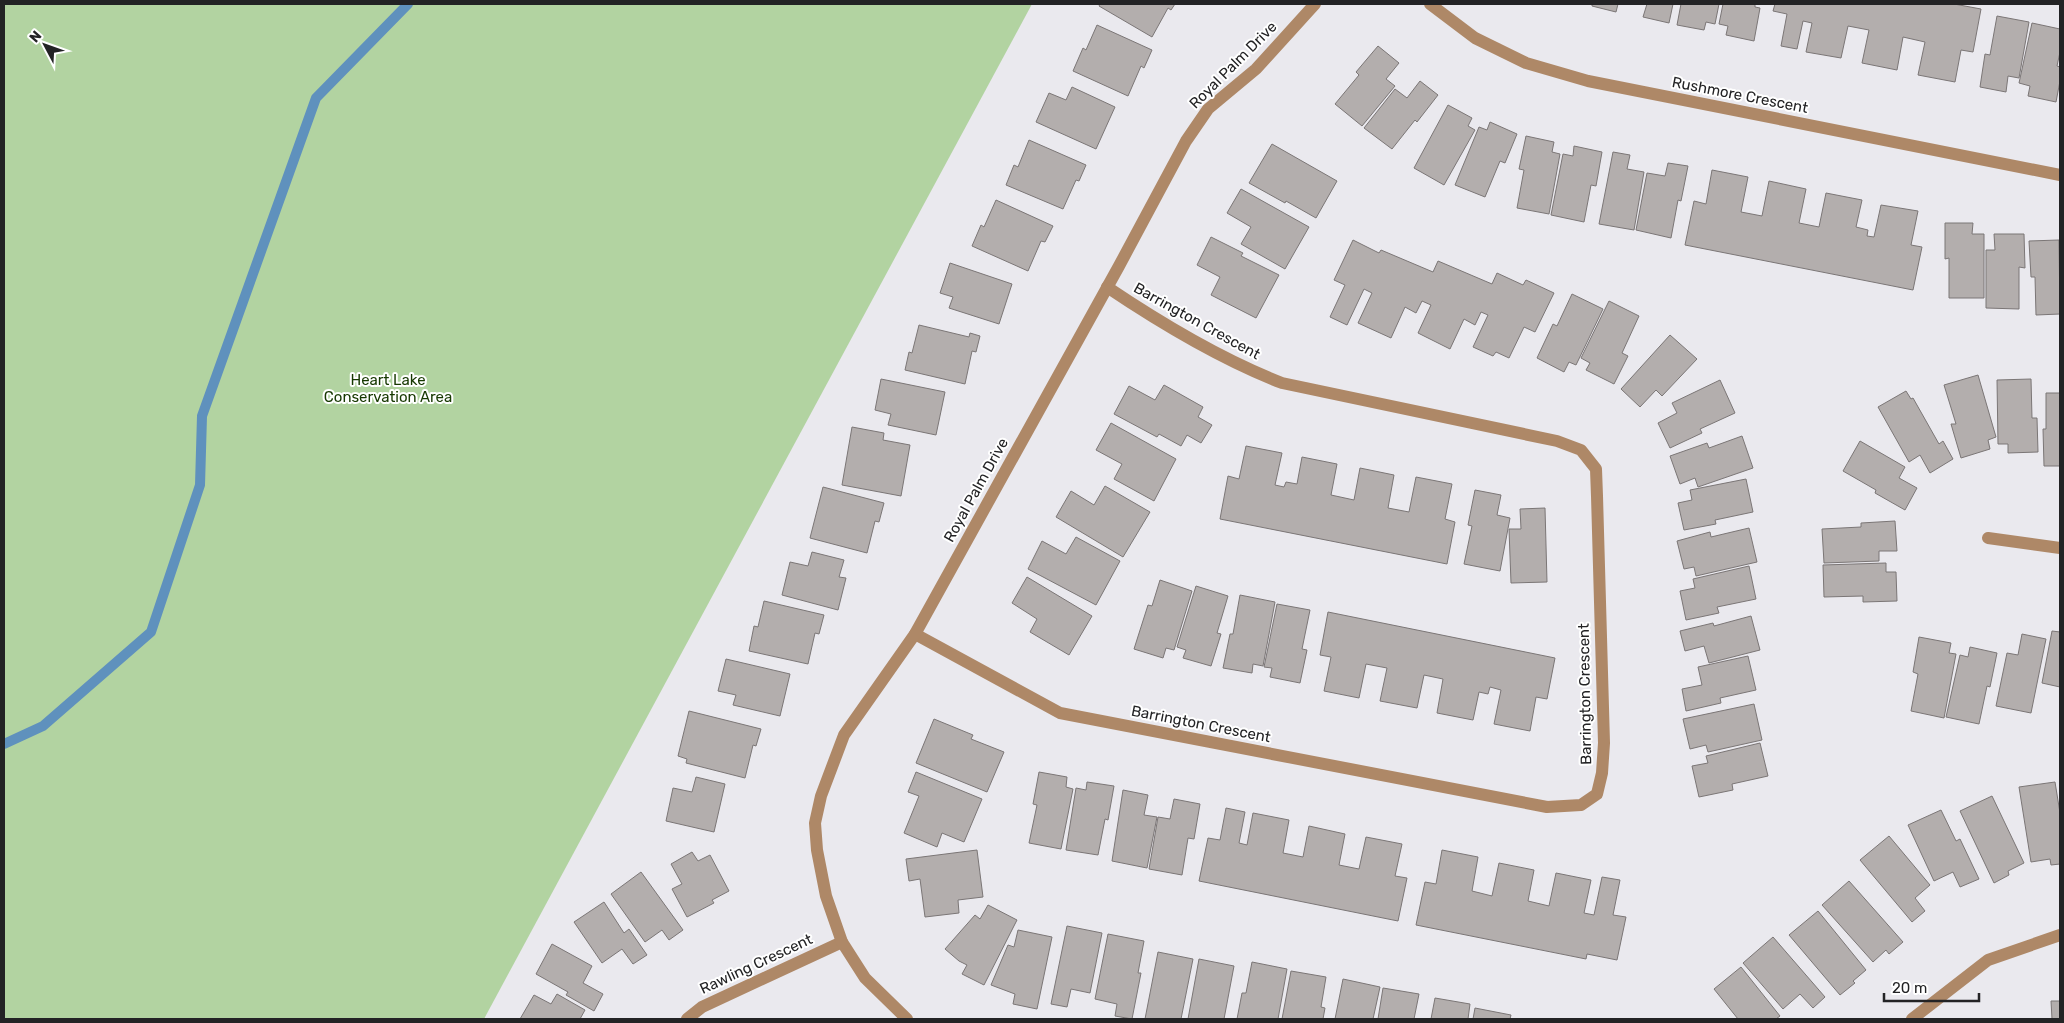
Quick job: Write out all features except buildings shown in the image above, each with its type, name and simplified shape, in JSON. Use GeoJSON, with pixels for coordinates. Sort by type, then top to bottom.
{"type":"FeatureCollection","features":[{"type":"Feature","properties":{"kind":"street","name":"Royal Palm Drive"},"geometry":{"type":"LineString","coordinates":[[907,1019],[865,978],[842,942],[826,896],[817,850],[815,824],[821,796],[844,735],[915,634],[1186,140],[1208,109],[1256,69],[1315,4]]}},
{"type":"Feature","properties":{"kind":"street","name":"Rushmore Crescent"},"geometry":{"type":"LineString","coordinates":[[1430,4],[1475,38],[1526,63],[1588,81],[2060,175]]}},
{"type":"Feature","properties":{"kind":"street","name":"Barrington Crescent"},"geometry":{"type":"LineString","coordinates":[[915,634],[1060,713],[1547,806],[1581,804],[1597,794],[1602,773],[1604,743],[1596,469],[1581,450],[1557,441],[1282,382],[1244,368],[1177,331],[1107,287]]}},
{"type":"Feature","properties":{"kind":"street"},"geometry":{"type":"LineString","coordinates":[[1988,538],[2060,548]]}},
{"type":"Feature","properties":{"kind":"street"},"geometry":{"type":"LineString","coordinates":[[1912,1019],[1988,960],[2060,935]]}},
{"type":"Feature","properties":{"kind":"street","name":"Rawling Crescent"},"geometry":{"type":"LineString","coordinates":[[687,1019],[702,1007],[842,942]]}},
{"type":"Feature","properties":{"kind":"green space","name":"Heart Lake Conservation Area"},"geometry":{"type":"Polygon","coordinates":[[[4,4],[1032,4],[484,1019],[4,1019],[4,4]]]}},
{"type":"Feature","properties":{"kind":"waterway"},"geometry":{"type":"LineString","coordinates":[[4,744],[43,726],[151,632],[200,485],[202,416],[316,98],[408,4]]}}]}
